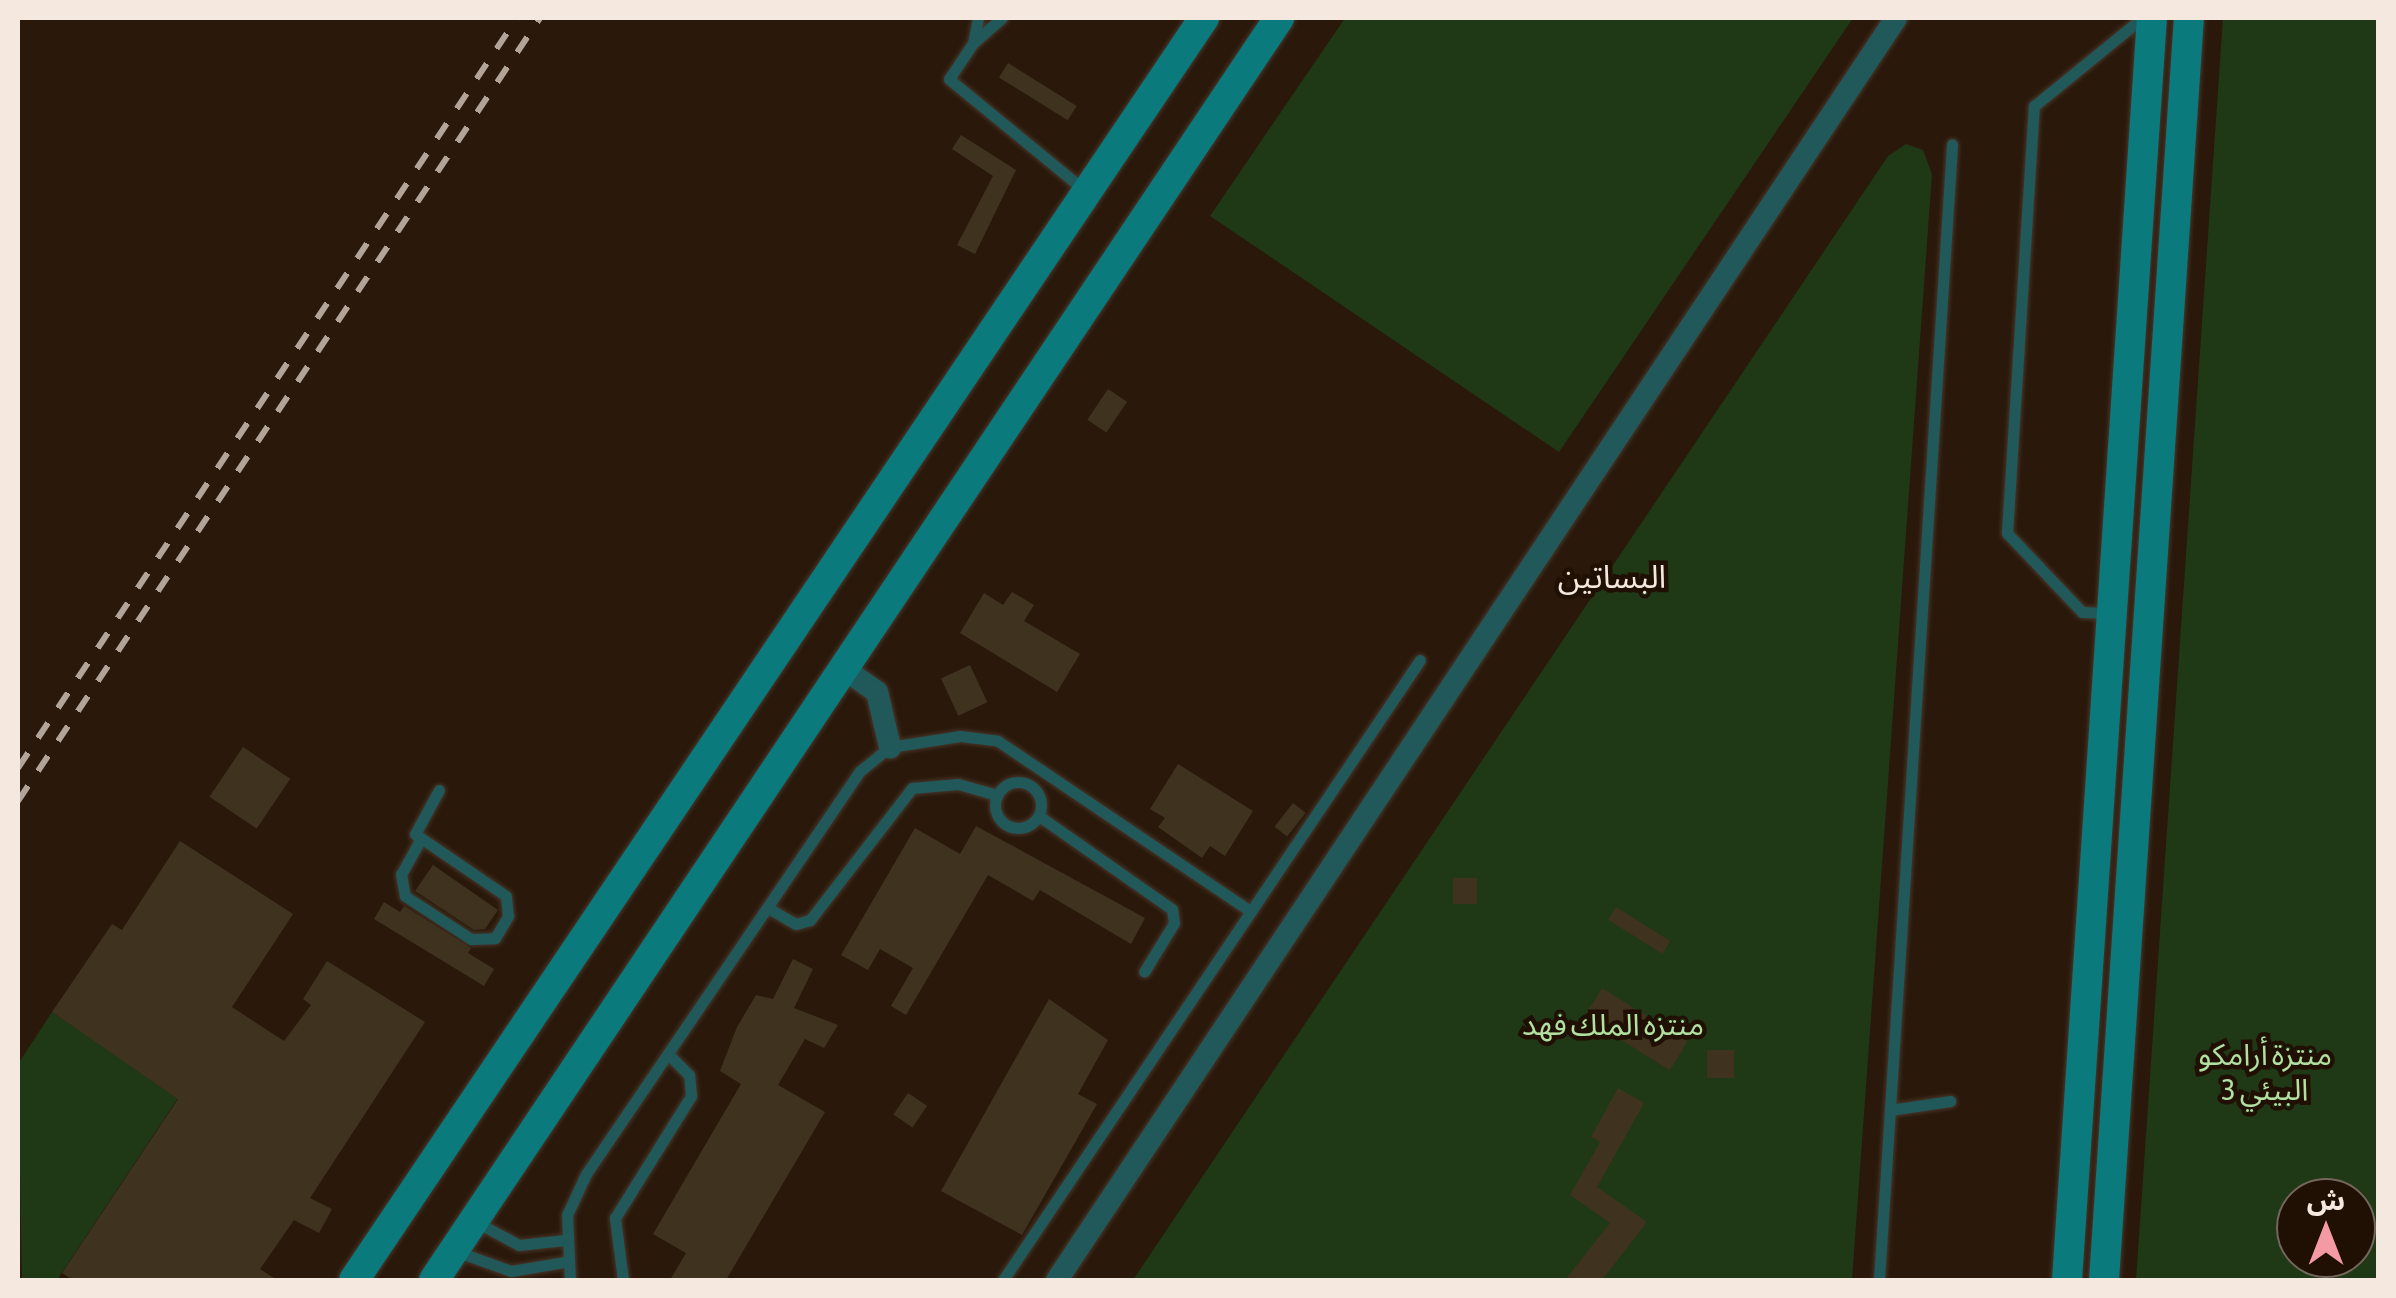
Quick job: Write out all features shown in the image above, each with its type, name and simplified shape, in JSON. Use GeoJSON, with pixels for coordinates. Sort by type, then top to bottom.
{"type":"FeatureCollection","features":[{"type":"Feature","properties":{"kind":"street"},"geometry":{"type":"LineString","coordinates":[[354,1280],[1204,18]]}},
{"type":"Feature","properties":{"kind":"street"},"geometry":{"type":"LineString","coordinates":[[434,1280],[1280,18]]}},
{"type":"Feature","properties":{"kind":"street"},"geometry":{"type":"LineString","coordinates":[[1056,1280],[1896,18]]}},
{"type":"Feature","properties":{"kind":"street"},"geometry":{"type":"LineString","coordinates":[[2067,1280],[2152,18]]}},
{"type":"Feature","properties":{"kind":"street"},"geometry":{"type":"LineString","coordinates":[[2104,1280],[2189,18]]}},
{"type":"Feature","properties":{"kind":"street"},"geometry":{"type":"LineString","coordinates":[[2110,613],[2148,615]]}},
{"type":"Feature","properties":{"kind":"street"},"geometry":{"type":"LineString","coordinates":[[844,668],[877,692],[890,747]]}},
{"type":"Feature","properties":{"kind":"street"},"geometry":{"type":"LineString","coordinates":[[2080,1076],[2118,1078]]}},
{"type":"Feature","properties":{"kind":"lane"},"geometry":{"type":"LineString","coordinates":[[974,43],[978,18]]}},
{"type":"Feature","properties":{"kind":"lane"},"geometry":{"type":"LineString","coordinates":[[1002,18],[974,43],[949,79],[1087,192]]}},
{"type":"Feature","properties":{"kind":"lane"},"geometry":{"type":"LineString","coordinates":[[2110,613],[2082,612],[2006,532],[2034,106],[2142,18]]}},
{"type":"Feature","properties":{"kind":"lane"},"geometry":{"type":"LineString","coordinates":[[1878,1280],[1952,144]]}},
{"type":"Feature","properties":{"kind":"lane"},"geometry":{"type":"LineString","coordinates":[[1004,1280],[1247,910],[1420,660]]}},
{"type":"Feature","properties":{"kind":"lane"},"geometry":{"type":"LineString","coordinates":[[570,1280],[565,1262],[567,1215],[586,1174],[670,1056],[860,771],[890,747],[960,736],[998,742],[1247,910]]}},
{"type":"Feature","properties":{"kind":"lane"},"geometry":{"type":"LineString","coordinates":[[768,908],[796,924],[810,920],[912,788],[958,784],[997,795],[1024,782],[1039,795],[1039,816]]}},
{"type":"Feature","properties":{"kind":"lane"},"geometry":{"type":"LineString","coordinates":[[420,842],[506,896],[508,916],[495,938],[472,939],[405,896],[401,874],[420,842],[416,824],[439,790]]}},
{"type":"Feature","properties":{"kind":"lane"},"geometry":{"type":"LineString","coordinates":[[997,795],[997,816],[1013,828],[1039,816]]}},
{"type":"Feature","properties":{"kind":"lane"},"geometry":{"type":"LineString","coordinates":[[1039,816],[1172,909],[1174,923],[1144,972]]}},
{"type":"Feature","properties":{"kind":"lane"},"geometry":{"type":"LineString","coordinates":[[623,1280],[616,1218],[691,1096],[689,1075],[670,1056]]}},
{"type":"Feature","properties":{"kind":"lane"},"geometry":{"type":"LineString","coordinates":[[1890,1110],[1950,1101]]}},
{"type":"Feature","properties":{"kind":"lane"},"geometry":{"type":"LineString","coordinates":[[474,1221],[519,1245],[565,1240]]}},
{"type":"Feature","properties":{"kind":"lane"},"geometry":{"type":"LineString","coordinates":[[454,1250],[496,1269],[565,1262]]}},
{"type":"Feature","properties":{"kind":"green space"},"geometry":{"type":"Polygon","coordinates":[[[1345,18],[1853,18],[1559,452],[1210,216],[1345,18]]]}},
{"type":"Feature","properties":{"kind":"green space","name":"منتزة أرامكو البيئي 3"},"geometry":{"type":"Polygon","coordinates":[[[2223,18],[2378,18],[2378,1280],[2136,1280],[2223,18]]]}},
{"type":"Feature","properties":{"kind":"green space","name":"منتزه الملك فهد"},"geometry":{"type":"Polygon","coordinates":[[[1906,144],[1923,150],[1932,174],[1852,1280],[1133,1280],[1888,156],[1906,144]]]}},
{"type":"Feature","properties":{"kind":"green space"},"geometry":{"type":"Polygon","coordinates":[[[52,1012],[178,1098],[57,1280],[22,1280],[18,1064],[52,1012]]]}},
{"type":"Feature","properties":{"kind":"building"},"geometry":{"type":"Polygon","coordinates":[[[1008,63],[1077,106],[1068,120],[999,77],[1008,63]]]}},
{"type":"Feature","properties":{"kind":"building"},"geometry":{"type":"Polygon","coordinates":[[[961,135],[1016,170],[975,254],[957,245],[993,176],[952,149],[961,135]]]}},
{"type":"Feature","properties":{"kind":"building"},"geometry":{"type":"Polygon","coordinates":[[[1108,389],[1127,402],[1106,433],[1087,420],[1108,389]]]}},
{"type":"Feature","properties":{"kind":"building"},"geometry":{"type":"Polygon","coordinates":[[[1012,592],[1034,605],[1024,621],[1080,654],[1057,692],[960,633],[984,593],[1003,605],[1012,592]]]}},
{"type":"Feature","properties":{"kind":"building"},"geometry":{"type":"Polygon","coordinates":[[[970,665],[987,702],[958,716],[941,679],[970,665]]]}},
{"type":"Feature","properties":{"kind":"building"},"geometry":{"type":"Polygon","coordinates":[[[243,747],[290,779],[257,829],[209,797],[243,747]]]}},
{"type":"Feature","properties":{"kind":"building"},"geometry":{"type":"Polygon","coordinates":[[[1178,764],[1253,811],[1225,856],[1210,846],[1202,858],[1158,827],[1165,818],[1150,809],[1178,764]]]}},
{"type":"Feature","properties":{"kind":"building"},"geometry":{"type":"Polygon","coordinates":[[[1293,803],[1306,813],[1287,836],[1275,827],[1293,803]]]}},
{"type":"Feature","properties":{"kind":"building"},"geometry":{"type":"Polygon","coordinates":[[[976,826],[1145,918],[1131,944],[1040,890],[1033,901],[988,875],[906,1015],[891,1006],[913,968],[880,949],[868,970],[841,955],[915,828],[960,854],[976,826]]]}},
{"type":"Feature","properties":{"kind":"building"},"geometry":{"type":"Polygon","coordinates":[[[180,841],[293,914],[232,1007],[284,1041],[311,1005],[303,999],[327,961],[425,1022],[310,1198],[332,1209],[319,1233],[294,1220],[260,1269],[277,1280],[73,1280],[62,1273],[178,1099],[52,1012],[112,924],[122,930],[180,841]]]}},
{"type":"Feature","properties":{"kind":"building"},"geometry":{"type":"Polygon","coordinates":[[[433,865],[498,910],[485,929],[474,930],[415,891],[433,865]]]}},
{"type":"Feature","properties":{"kind":"building"},"geometry":{"type":"Polygon","coordinates":[[[1453,878],[1477,878],[1477,904],[1453,904],[1453,878]]]}},
{"type":"Feature","properties":{"kind":"building"},"geometry":{"type":"Polygon","coordinates":[[[384,902],[400,912],[404,906],[471,948],[468,953],[494,969],[484,986],[374,919],[384,902]]]}},
{"type":"Feature","properties":{"kind":"building"},"geometry":{"type":"Polygon","coordinates":[[[1616,907],[1670,941],[1662,954],[1608,920],[1616,907]]]}},
{"type":"Feature","properties":{"kind":"building"},"geometry":{"type":"Polygon","coordinates":[[[793,959],[813,969],[794,1008],[838,1025],[824,1048],[805,1039],[778,1085],[825,1112],[726,1280],[670,1280],[686,1253],[653,1234],[741,1084],[720,1071],[737,1027],[756,995],[773,999],[793,959]]]}},
{"type":"Feature","properties":{"kind":"building"},"geometry":{"type":"Polygon","coordinates":[[[1602,988],[1688,1042],[1670,1070],[1584,1017],[1602,988]]]}},
{"type":"Feature","properties":{"kind":"building"},"geometry":{"type":"Polygon","coordinates":[[[1049,999],[1108,1040],[1078,1094],[1097,1104],[1022,1235],[941,1191],[1049,999]]]}},
{"type":"Feature","properties":{"kind":"building"},"geometry":{"type":"Polygon","coordinates":[[[1707,1050],[1734,1050],[1734,1078],[1707,1078],[1707,1050]]]}},
{"type":"Feature","properties":{"kind":"building"},"geometry":{"type":"Polygon","coordinates":[[[1618,1088],[1644,1103],[1597,1187],[1647,1222],[1602,1280],[1565,1280],[1610,1223],[1570,1195],[1600,1142],[1591,1137],[1618,1088]]]}},
{"type":"Feature","properties":{"kind":"building"},"geometry":{"type":"Polygon","coordinates":[[[908,1093],[927,1106],[913,1127],[893,1115],[908,1093]]]}},
{"type":"Feature","properties":{"kind":"railway"},"geometry":{"type":"LineString","coordinates":[[18,768],[517,18]]}},
{"type":"Feature","properties":{"kind":"railway"},"geometry":{"type":"LineString","coordinates":[[18,801],[540,18]]}},
{"type":"Feature","properties":{"kind":"district","name":"البساتين"},"geometry":{"type":"Point","coordinates":[1612,577]}}]}
